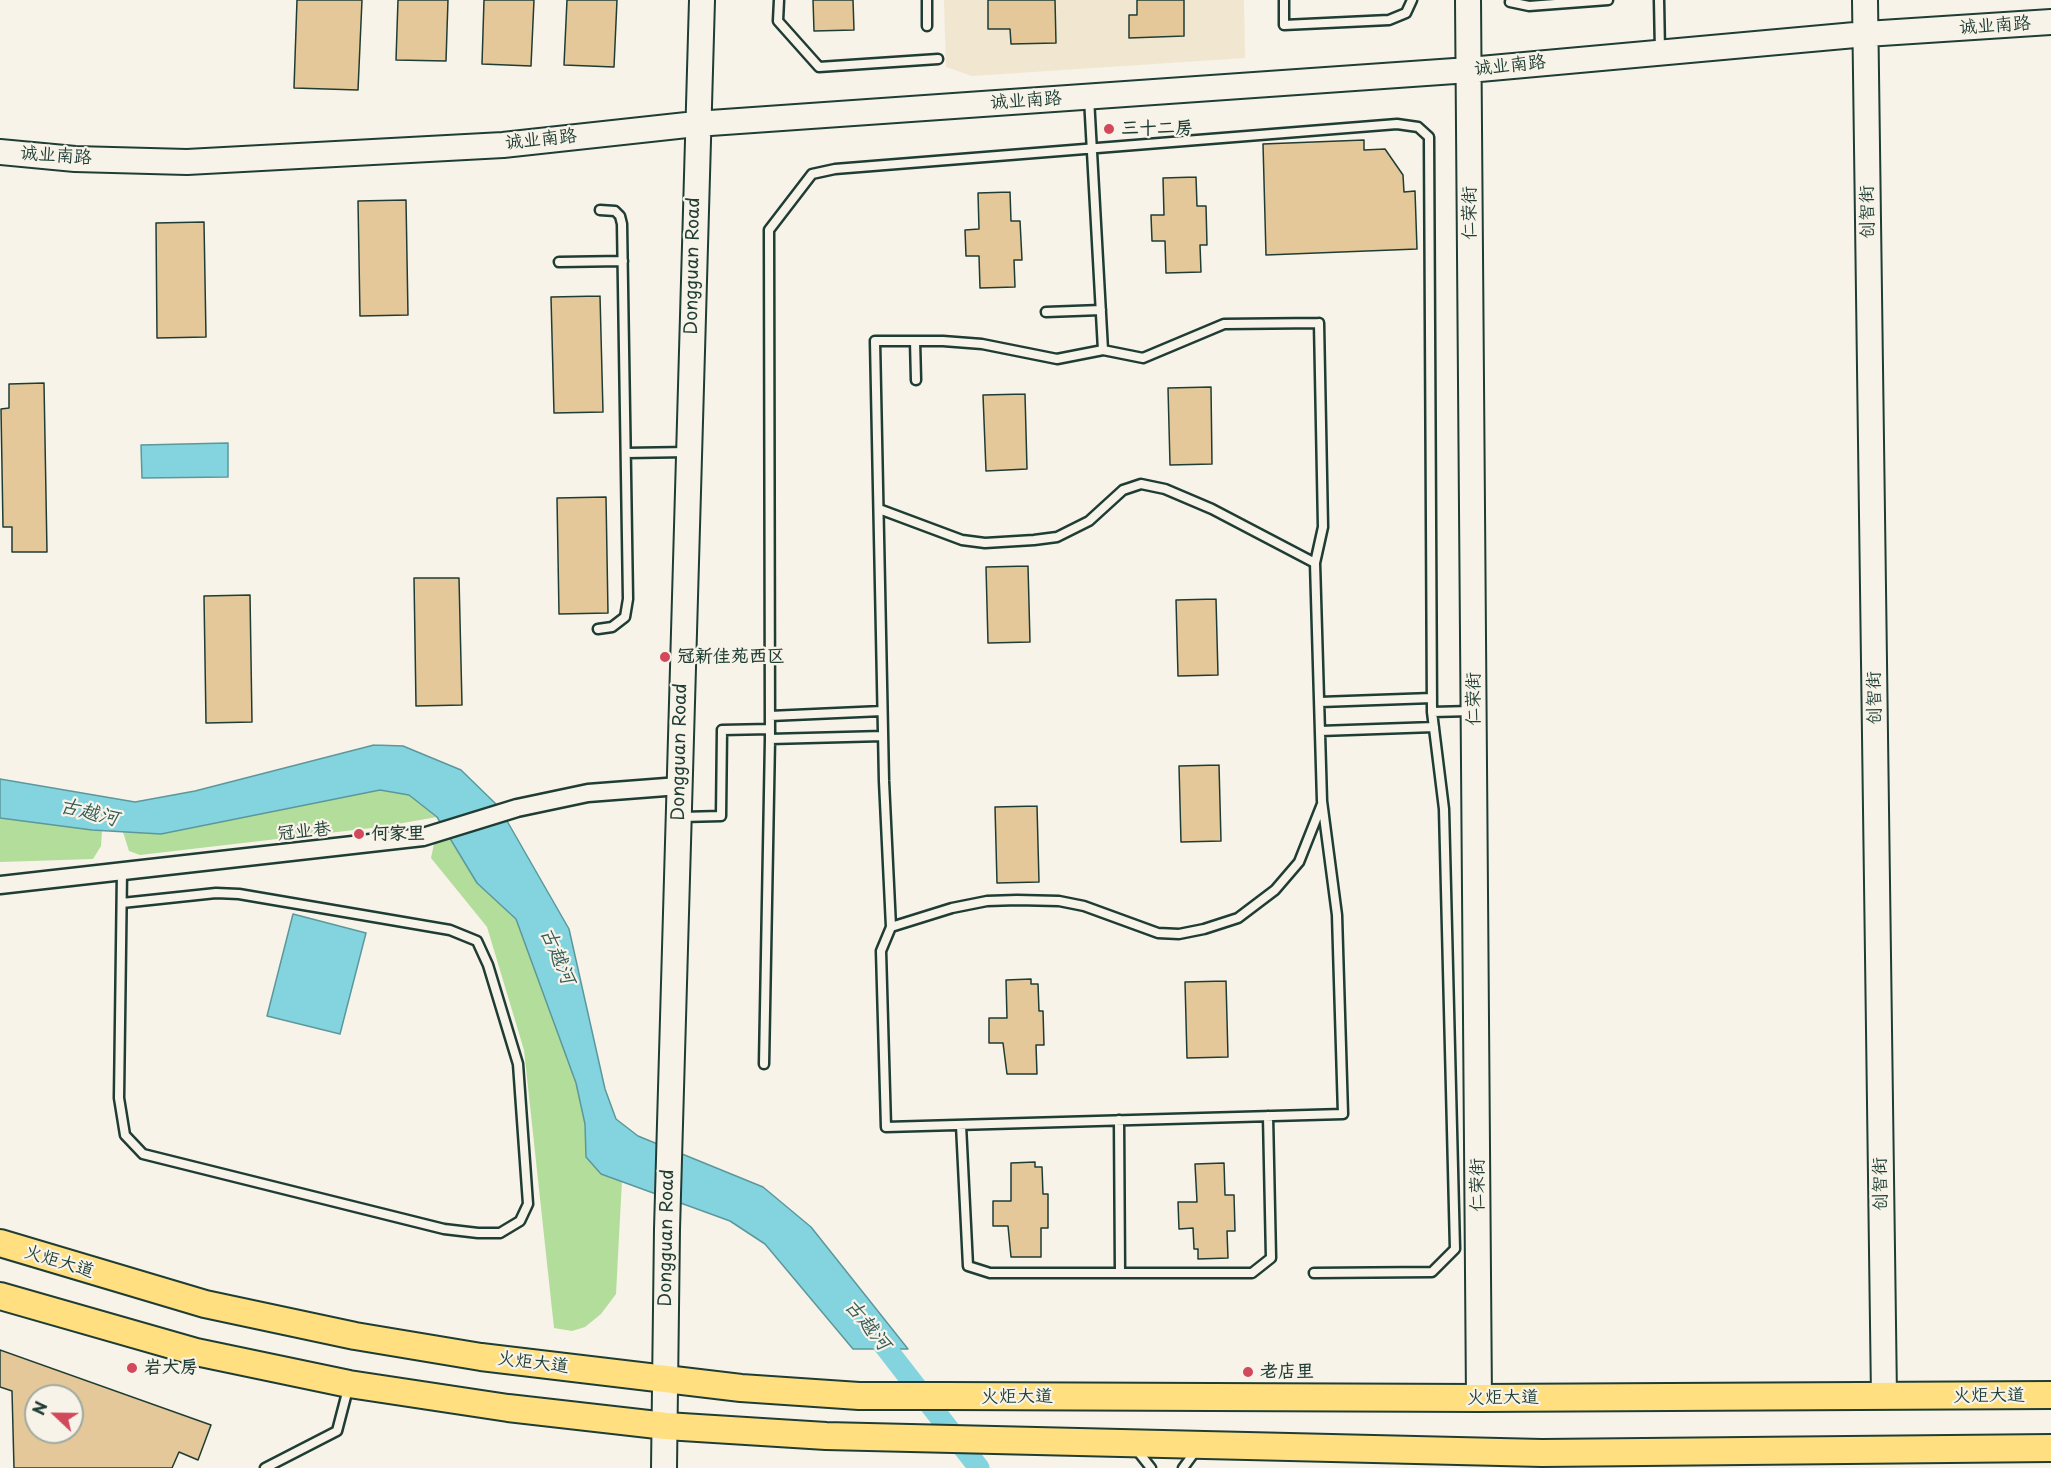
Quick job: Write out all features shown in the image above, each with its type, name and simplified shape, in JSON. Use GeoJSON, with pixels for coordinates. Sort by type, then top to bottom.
{"type":"FeatureCollection","features":[{"type":"Feature","properties":{"kind":"main road","name":"火炬大道"},"geometry":{"type":"LineString","coordinates":[[0,1244],[204,1304],[345,1334],[491,1358],[741,1388],[859,1396],[1479,1398],[2051,1395]]}},
{"type":"Feature","properties":{"kind":"main road"},"geometry":{"type":"LineString","coordinates":[[0,1296],[195,1352],[349,1384],[508,1408],[666,1426],[825,1436],[1542,1453],[2051,1448]]}},
{"type":"Feature","properties":{"kind":"street","name":"Dongguan Road"},"geometry":{"type":"LineString","coordinates":[[664,1468],[667,1229],[696,124],[702,0]]}},
{"type":"Feature","properties":{"kind":"street","name":"仁荣街"},"geometry":{"type":"LineString","coordinates":[[1468,0],[1479,1398]]}},
{"type":"Feature","properties":{"kind":"street","name":"创智街"},"geometry":{"type":"LineString","coordinates":[[1865,0],[1884,1396]]}},
{"type":"Feature","properties":{"kind":"street","name":"诚业南路"},"geometry":{"type":"LineString","coordinates":[[0,152],[75,159],[187,162],[503,145],[696,124],[1469,70],[1866,34],[2051,22]]}},
{"type":"Feature","properties":{"kind":"street","name":"冠业巷"},"geometry":{"type":"LineString","coordinates":[[0,885],[423,837],[517,808],[588,793],[679,786]]}},
{"type":"Feature","properties":{"kind":"lane"},"geometry":{"type":"LineString","coordinates":[[779,0],[778,21],[819,67],[938,59]]}},
{"type":"Feature","properties":{"kind":"lane"},"geometry":{"type":"LineString","coordinates":[[927,0],[927,26]]}},
{"type":"Feature","properties":{"kind":"lane"},"geometry":{"type":"LineString","coordinates":[[1284,0],[1284,25],[1389,20],[1406,13],[1412,0]]}},
{"type":"Feature","properties":{"kind":"lane"},"geometry":{"type":"LineString","coordinates":[[1510,2],[1528,6],[1608,0]]}},
{"type":"Feature","properties":{"kind":"lane"},"geometry":{"type":"LineString","coordinates":[[1659,0],[1660,52]]}},
{"type":"Feature","properties":{"kind":"lane"},"geometry":{"type":"LineString","coordinates":[[1089,97],[1103,350]]}},
{"type":"Feature","properties":{"kind":"lane"},"geometry":{"type":"LineString","coordinates":[[764,1064],[770,739],[769,230],[812,174],[835,169],[1397,124],[1418,127],[1429,136],[1432,712],[1444,809],[1455,1249],[1432,1272],[1314,1273]]}},
{"type":"Feature","properties":{"kind":"lane"},"geometry":{"type":"LineString","coordinates":[[598,629],[617,624],[625,617],[628,608],[620,216],[610,209],[600,210]]}},
{"type":"Feature","properties":{"kind":"lane"},"geometry":{"type":"LineString","coordinates":[[559,262],[622,261]]}},
{"type":"Feature","properties":{"kind":"lane"},"geometry":{"type":"LineString","coordinates":[[1046,312],[1101,310]]}},
{"type":"Feature","properties":{"kind":"lane"},"geometry":{"type":"LineString","coordinates":[[1319,322],[1323,527],[1315,563],[1320,731],[1323,801],[1337,915],[1343,1114],[886,1127],[880,951],[891,927],[882,711],[875,341],[982,344],[1057,359],[1103,350],[1143,358],[1224,324],[1319,322]]}},
{"type":"Feature","properties":{"kind":"lane"},"geometry":{"type":"LineString","coordinates":[[915,341],[916,380]]}},
{"type":"Feature","properties":{"kind":"lane"},"geometry":{"type":"LineString","coordinates":[[626,453],[688,452]]}},
{"type":"Feature","properties":{"kind":"lane"},"geometry":{"type":"LineString","coordinates":[[879,509],[962,540],[985,543],[1034,540],[1057,537],[1089,521],[1123,490],[1141,484],[1165,489],[1212,509],[1315,563]]}},
{"type":"Feature","properties":{"kind":"lane"},"geometry":{"type":"LineString","coordinates":[[1320,702],[1432,698]]}},
{"type":"Feature","properties":{"kind":"lane"},"geometry":{"type":"LineString","coordinates":[[1432,712],[1474,710]]}},
{"type":"Feature","properties":{"kind":"lane"},"geometry":{"type":"LineString","coordinates":[[770,716],[882,711]]}},
{"type":"Feature","properties":{"kind":"lane"},"geometry":{"type":"LineString","coordinates":[[1320,731],[1434,727]]}},
{"type":"Feature","properties":{"kind":"lane"},"geometry":{"type":"LineString","coordinates":[[679,817],[721,816],[722,730],[770,729]]}},
{"type":"Feature","properties":{"kind":"lane"},"geometry":{"type":"LineString","coordinates":[[770,739],[883,736]]}},
{"type":"Feature","properties":{"kind":"lane"},"geometry":{"type":"LineString","coordinates":[[891,927],[952,908],[987,901],[1017,900],[1059,901],[1084,906],[1158,933],[1179,934],[1204,929],[1238,918],[1275,890],[1299,862],[1323,801]]}},
{"type":"Feature","properties":{"kind":"lane"},"geometry":{"type":"LineString","coordinates":[[122,871],[119,1098],[125,1135],[143,1155],[444,1229],[500,1233],[520,1221],[528,1204],[518,1064],[488,964],[477,941],[450,930],[240,894],[216,893],[122,903]]}},
{"type":"Feature","properties":{"kind":"lane"},"geometry":{"type":"LineString","coordinates":[[962,1125],[968,1266],[990,1273],[1252,1273],[1271,1258],[1268,1116]]}},
{"type":"Feature","properties":{"kind":"lane"},"geometry":{"type":"LineString","coordinates":[[1119,1120],[1120,1273]]}},
{"type":"Feature","properties":{"kind":"lane"},"geometry":{"type":"LineString","coordinates":[[265,1468],[338,1431],[349,1384]]}},
{"type":"Feature","properties":{"kind":"lane"},"geometry":{"type":"LineString","coordinates":[[1130,1442],[1151,1468]]}},
{"type":"Feature","properties":{"kind":"lane"},"geometry":{"type":"LineString","coordinates":[[1183,1468],[1201,1444]]}},
{"type":"Feature","properties":{"kind":"shaded area"},"geometry":{"type":"Polygon","coordinates":[[[944,0],[1244,0],[1245,58],[972,76],[946,67],[944,0]]]}},
{"type":"Feature","properties":{"kind":"green space"},"geometry":{"type":"Polygon","coordinates":[[[380,790],[409,795],[437,817],[380,827],[140,855],[129,851],[123,832],[161,834],[380,790]]]}},
{"type":"Feature","properties":{"kind":"green space"},"geometry":{"type":"Polygon","coordinates":[[[0,818],[102,831],[101,846],[93,859],[0,862],[0,818]]]}},
{"type":"Feature","properties":{"kind":"green space"},"geometry":{"type":"Polygon","coordinates":[[[447,835],[477,883],[516,919],[576,1083],[585,1124],[586,1157],[601,1174],[622,1180],[616,1294],[601,1314],[585,1327],[572,1331],[554,1328],[524,1050],[487,927],[431,858],[434,844],[447,835]]]}},
{"type":"Feature","properties":{"kind":"water"},"geometry":{"type":"Polygon","coordinates":[[[228,443],[228,477],[142,478],[141,445],[228,443]]]}},
{"type":"Feature","properties":{"kind":"water"},"geometry":{"type":"Polygon","coordinates":[[[374,745],[403,746],[461,770],[499,807],[569,929],[605,1089],[616,1119],[638,1136],[763,1187],[811,1227],[908,1349],[853,1349],[765,1244],[730,1221],[601,1174],[586,1157],[585,1124],[576,1083],[516,919],[477,883],[437,817],[409,795],[380,790],[161,834],[92,830],[0,818],[0,779],[135,802],[195,791],[374,745]]]}},
{"type":"Feature","properties":{"kind":"water"},"geometry":{"type":"Polygon","coordinates":[[[293,914],[366,933],[340,1034],[267,1016],[293,914]]]}},
{"type":"Feature","properties":{"kind":"building"},"geometry":{"type":"Polygon","coordinates":[[[297,0],[362,0],[358,90],[294,88],[297,0]]]}},
{"type":"Feature","properties":{"kind":"building"},"geometry":{"type":"Polygon","coordinates":[[[398,0],[448,0],[446,61],[396,60],[398,0]]]}},
{"type":"Feature","properties":{"kind":"building"},"geometry":{"type":"Polygon","coordinates":[[[484,0],[534,0],[531,66],[482,64],[484,0]]]}},
{"type":"Feature","properties":{"kind":"building"},"geometry":{"type":"Polygon","coordinates":[[[567,0],[617,0],[614,67],[564,65],[567,0]]]}},
{"type":"Feature","properties":{"kind":"building"},"geometry":{"type":"Polygon","coordinates":[[[813,0],[853,0],[854,30],[814,31],[813,0]]]}},
{"type":"Feature","properties":{"kind":"building"},"geometry":{"type":"Polygon","coordinates":[[[988,0],[1055,0],[1056,43],[1011,44],[1010,29],[988,29],[988,0]]]}},
{"type":"Feature","properties":{"kind":"building"},"geometry":{"type":"Polygon","coordinates":[[[1137,0],[1184,0],[1184,36],[1129,38],[1129,15],[1137,15],[1137,0]]]}},
{"type":"Feature","properties":{"kind":"building"},"geometry":{"type":"Polygon","coordinates":[[[1364,140],[1364,150],[1385,149],[1403,175],[1404,192],[1415,191],[1417,249],[1266,255],[1263,144],[1364,140]]]}},
{"type":"Feature","properties":{"kind":"building"},"geometry":{"type":"Polygon","coordinates":[[[1196,177],[1197,206],[1206,206],[1207,245],[1200,245],[1201,272],[1166,273],[1165,241],[1152,241],[1151,215],[1164,215],[1163,178],[1196,177]]]}},
{"type":"Feature","properties":{"kind":"building"},"geometry":{"type":"Polygon","coordinates":[[[1010,192],[1011,221],[1020,221],[1022,260],[1014,260],[1015,287],[980,288],[979,256],[966,256],[965,230],[979,229],[978,193],[1010,192]]]}},
{"type":"Feature","properties":{"kind":"building"},"geometry":{"type":"Polygon","coordinates":[[[406,200],[408,315],[360,316],[358,201],[406,200]]]}},
{"type":"Feature","properties":{"kind":"building"},"geometry":{"type":"Polygon","coordinates":[[[204,222],[206,337],[157,338],[156,223],[204,222]]]}},
{"type":"Feature","properties":{"kind":"building"},"geometry":{"type":"Polygon","coordinates":[[[600,296],[603,412],[554,413],[551,297],[600,296]]]}},
{"type":"Feature","properties":{"kind":"building"},"geometry":{"type":"Polygon","coordinates":[[[44,383],[47,552],[12,552],[12,527],[3,527],[1,409],[9,408],[9,384],[44,383]]]}},
{"type":"Feature","properties":{"kind":"building"},"geometry":{"type":"Polygon","coordinates":[[[1211,387],[1212,464],[1170,465],[1168,388],[1211,387]]]}},
{"type":"Feature","properties":{"kind":"building"},"geometry":{"type":"Polygon","coordinates":[[[1025,394],[1027,469],[986,471],[983,395],[1025,394]]]}},
{"type":"Feature","properties":{"kind":"building"},"geometry":{"type":"Polygon","coordinates":[[[606,497],[608,613],[559,614],[557,498],[606,497]]]}},
{"type":"Feature","properties":{"kind":"building"},"geometry":{"type":"Polygon","coordinates":[[[1028,566],[1030,642],[988,643],[986,567],[1028,566]]]}},
{"type":"Feature","properties":{"kind":"building"},"geometry":{"type":"Polygon","coordinates":[[[414,578],[459,578],[462,705],[416,706],[414,578]]]}},
{"type":"Feature","properties":{"kind":"building"},"geometry":{"type":"Polygon","coordinates":[[[250,595],[252,722],[206,723],[204,596],[250,595]]]}},
{"type":"Feature","properties":{"kind":"building"},"geometry":{"type":"Polygon","coordinates":[[[1216,599],[1218,675],[1178,676],[1176,600],[1216,599]]]}},
{"type":"Feature","properties":{"kind":"building"},"geometry":{"type":"Polygon","coordinates":[[[1219,765],[1221,841],[1181,842],[1179,766],[1219,765]]]}},
{"type":"Feature","properties":{"kind":"building"},"geometry":{"type":"Polygon","coordinates":[[[1037,806],[1039,882],[997,883],[995,807],[1037,806]]]}},
{"type":"Feature","properties":{"kind":"building"},"geometry":{"type":"Polygon","coordinates":[[[1031,979],[1031,984],[1038,984],[1039,1011],[1043,1011],[1044,1045],[1036,1045],[1037,1074],[1007,1074],[1003,1043],[989,1043],[989,1018],[1007,1018],[1006,980],[1031,979]]]}},
{"type":"Feature","properties":{"kind":"building"},"geometry":{"type":"Polygon","coordinates":[[[1226,981],[1228,1057],[1187,1058],[1185,982],[1226,981]]]}},
{"type":"Feature","properties":{"kind":"building"},"geometry":{"type":"Polygon","coordinates":[[[1035,1162],[1035,1167],[1042,1167],[1043,1194],[1048,1194],[1048,1228],[1041,1228],[1041,1257],[1011,1257],[1008,1226],[993,1226],[993,1201],[1011,1201],[1011,1163],[1035,1162]]]}},
{"type":"Feature","properties":{"kind":"building"},"geometry":{"type":"Polygon","coordinates":[[[1224,1163],[1225,1195],[1234,1195],[1235,1231],[1227,1231],[1228,1258],[1198,1259],[1198,1249],[1194,1249],[1193,1228],[1179,1229],[1178,1202],[1197,1202],[1195,1164],[1224,1163]]]}},
{"type":"Feature","properties":{"kind":"building"},"geometry":{"type":"Polygon","coordinates":[[[0,1350],[211,1425],[198,1460],[179,1452],[172,1468],[14,1468],[12,1391],[0,1387],[0,1350]]]}},
{"type":"Feature","properties":{"kind":"waterway","name":"古越河"},"geometry":{"type":"LineString","coordinates":[[869,1326],[979,1468]]}},
{"type":"Feature","properties":{"kind":"place","name":"三十二房"},"geometry":{"type":"Point","coordinates":[1109,129]}},
{"type":"Feature","properties":{"kind":"place","name":"冠新佳苑西区"},"geometry":{"type":"Point","coordinates":[665,657]}},
{"type":"Feature","properties":{"kind":"place","name":"何家里"},"geometry":{"type":"Point","coordinates":[359,834]}},
{"type":"Feature","properties":{"kind":"place","name":"岩大房"},"geometry":{"type":"Point","coordinates":[132,1368]}},
{"type":"Feature","properties":{"kind":"place","name":"老店里"},"geometry":{"type":"Point","coordinates":[1248,1372]}}]}
